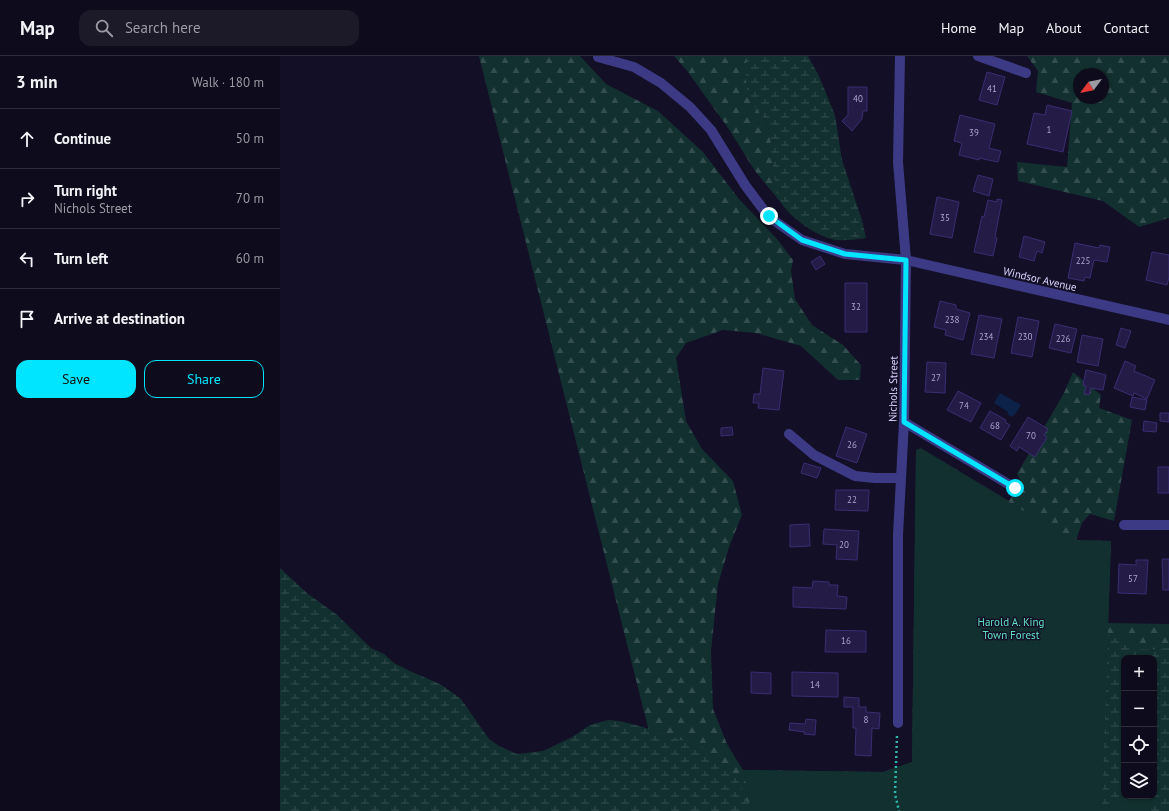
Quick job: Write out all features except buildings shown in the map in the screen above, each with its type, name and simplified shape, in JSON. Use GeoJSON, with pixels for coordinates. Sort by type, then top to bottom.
{"type":"FeatureCollection","features":[{"type":"Feature","properties":{"kind":"street","name":"Nichols Street"},"geometry":{"type":"LineString","coordinates":[[898,723],[898,535],[904,422],[906,260],[898,162],[900,56]]}},
{"type":"Feature","properties":{"kind":"street"},"geometry":{"type":"LineString","coordinates":[[978,56],[1026,73]]}},
{"type":"Feature","properties":{"kind":"street","name":"Windsor Avenue"},"geometry":{"type":"LineString","coordinates":[[598,57],[634,67],[661,83],[690,107],[711,130],[745,185],[769,216],[802,240],[845,254],[906,260],[1169,320]]}},
{"type":"Feature","properties":{"kind":"street"},"geometry":{"type":"LineString","coordinates":[[904,422],[1015,488]]}},
{"type":"Feature","properties":{"kind":"street"},"geometry":{"type":"LineString","coordinates":[[789,434],[814,455],[855,476],[901,478]]}},
{"type":"Feature","properties":{"kind":"street"},"geometry":{"type":"LineString","coordinates":[[1124,525],[1169,525]]}},
{"type":"Feature","properties":{"kind":"path"},"geometry":{"type":"LineString","coordinates":[[898,723],[895,794],[899,811]]}},
{"type":"Feature","properties":{"kind":"green space"},"geometry":{"type":"Polygon","coordinates":[[[479,56],[580,56],[606,84],[658,111],[703,152],[739,199],[777,239],[793,260],[791,271],[795,299],[812,325],[843,345],[861,365],[860,380],[838,380],[801,346],[756,333],[723,330],[686,343],[676,358],[686,421],[702,449],[733,481],[742,515],[729,547],[718,584],[711,651],[713,709],[727,744],[743,770],[883,772],[912,762],[916,450],[922,449],[1009,501],[1021,482],[1017,474],[1064,393],[1073,372],[1101,395],[1099,408],[1132,420],[1114,521],[1090,514],[1082,523],[1076,540],[1111,541],[1108,623],[1169,624],[1169,811],[1151,811],[1153,799],[1157,799],[1157,655],[1121,655],[1121,798],[1102,807],[1026,783],[669,811],[479,56]]]}},
{"type":"Feature","properties":{"kind":"green space"},"geometry":{"type":"Polygon","coordinates":[[[674,56],[747,56],[747,63],[759,111],[767,124],[771,138],[774,175],[782,204],[755,171],[728,128],[688,72],[674,56]]]}},
{"type":"Feature","properties":{"kind":"green space"},"geometry":{"type":"Polygon","coordinates":[[[747,56],[808,56],[819,76],[835,115],[842,160],[862,220],[866,238],[841,240],[823,236],[798,221],[781,202],[774,176],[768,127],[765,120],[751,101],[747,91],[747,56]]]}},
{"type":"Feature","properties":{"kind":"green space"},"geometry":{"type":"Polygon","coordinates":[[[1027,56],[1169,56],[1169,218],[1139,227],[1103,201],[1018,181],[1017,162],[1067,167],[1072,103],[1036,92],[1038,71],[1027,56]]]}},
{"type":"Feature","properties":{"kind":"green space","name":"Harold A. King Town Forest"},"geometry":{"type":"Polygon","coordinates":[[[921,448],[1071,540],[1111,541],[1102,807],[1127,799],[1149,799],[1151,811],[751,811],[743,770],[883,772],[912,762],[916,452],[921,448]]]}},
{"type":"Feature","properties":{"kind":"green space"},"geometry":{"type":"Polygon","coordinates":[[[280,568],[308,594],[336,614],[371,648],[384,654],[394,663],[440,684],[461,699],[489,739],[499,746],[517,754],[543,751],[572,737],[590,725],[608,720],[620,721],[643,727],[702,747],[718,765],[738,776],[745,800],[753,805],[795,811],[280,811],[280,568]]]}},
{"type":"Feature","properties":{"kind":"green space"},"geometry":{"type":"Polygon","coordinates":[[[1119,633],[1136,648],[1169,648],[1169,810],[1030,811],[1091,637],[1119,633]]]}},
{"type":"Feature","properties":{"kind":"water"},"geometry":{"type":"Polygon","coordinates":[[[1000,393],[1021,405],[1014,416],[1013,415],[1012,417],[1007,414],[1008,412],[994,403],[1000,393]]]}},
{"type":"Feature","properties":{"kind":"route"},"geometry":{"type":"LineString","coordinates":[[769,216],[802,240],[845,254],[906,260],[904,422],[1015,488]]}}]}
